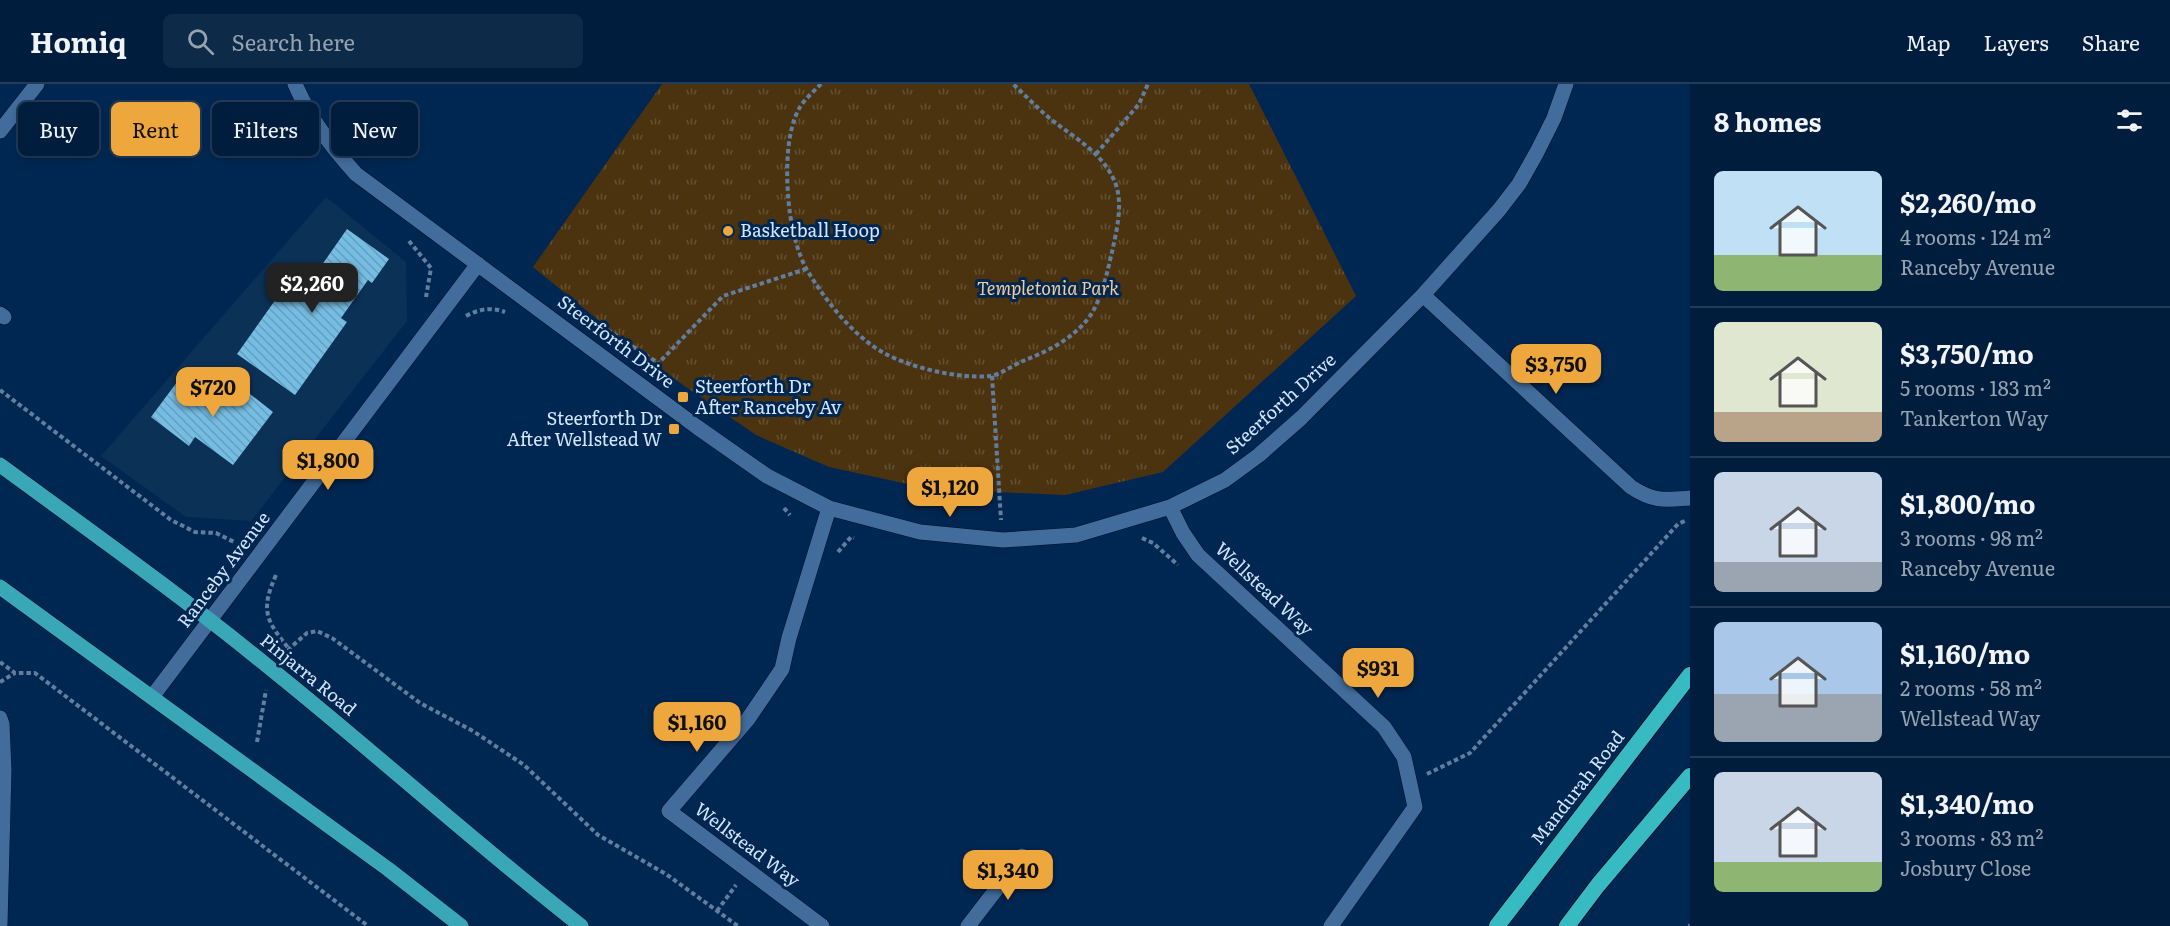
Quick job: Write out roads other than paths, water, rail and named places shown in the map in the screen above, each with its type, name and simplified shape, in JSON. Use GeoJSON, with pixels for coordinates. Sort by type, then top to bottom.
{"type":"FeatureCollection","features":[{"type":"Feature","properties":{"kind":"highway","name":"Mandurah Road"},"geometry":{"type":"LineString","coordinates":[[1497,926],[1690,675]]}},
{"type":"Feature","properties":{"kind":"highway"},"geometry":{"type":"LineString","coordinates":[[1567,926],[1598,885],[1690,776]]}},
{"type":"Feature","properties":{"kind":"main road","name":"Pinjarra Road"},"geometry":{"type":"LineString","coordinates":[[0,465],[144,569],[277,673],[521,879],[581,926]]}},
{"type":"Feature","properties":{"kind":"main road"},"geometry":{"type":"LineString","coordinates":[[0,587],[388,868],[461,926]]}},
{"type":"Feature","properties":{"kind":"street"},"geometry":{"type":"LineString","coordinates":[[0,131],[37,84]]}},
{"type":"Feature","properties":{"kind":"street","name":"Steerforth Drive"},"geometry":{"type":"LineString","coordinates":[[295,84],[316,126],[356,174],[767,476],[829,508],[920,532],[1002,540],[1076,535],[1170,507],[1225,480],[1259,455],[1301,418],[1423,295],[1473,240],[1519,184],[1554,118],[1566,84]]}},
{"type":"Feature","properties":{"kind":"street","name":"Ranceby Avenue"},"geometry":{"type":"LineString","coordinates":[[152,697],[478,264]]}},
{"type":"Feature","properties":{"kind":"street"},"geometry":{"type":"LineString","coordinates":[[1423,295],[1631,487],[1647,498],[1666,500],[1690,498]]}},
{"type":"Feature","properties":{"kind":"street","name":"Wellstead Way"},"geometry":{"type":"LineString","coordinates":[[1170,507],[1183,533],[1198,555],[1384,727],[1404,757],[1414,807],[1331,926]]}},
{"type":"Feature","properties":{"kind":"street","name":"Wellstead Way"},"geometry":{"type":"LineString","coordinates":[[822,926],[669,811],[748,719],[782,669],[789,638],[829,508]]}},
{"type":"Feature","properties":{"kind":"street"},"geometry":{"type":"LineString","coordinates":[[0,718],[4,770],[0,924]]}},
{"type":"Feature","properties":{"kind":"street"},"geometry":{"type":"LineString","coordinates":[[968,926],[1022,856]]}},
{"type":"Feature","properties":{"kind":"place","name":"Basketball Hoop"},"geometry":{"type":"Point","coordinates":[728,231]}},
{"type":"Feature","properties":{"kind":"place","name":"Steerforth Dr After Ranceby Av"},"geometry":{"type":"Point","coordinates":[683,397]}},
{"type":"Feature","properties":{"kind":"place","name":"Steerforth Dr After Wellstead W"},"geometry":{"type":"Point","coordinates":[674,429]}},
{"type":"Feature","properties":{"kind":"park label","name":"Templetonia Park"},"geometry":{"type":"Point","coordinates":[1048,289]}}]}
